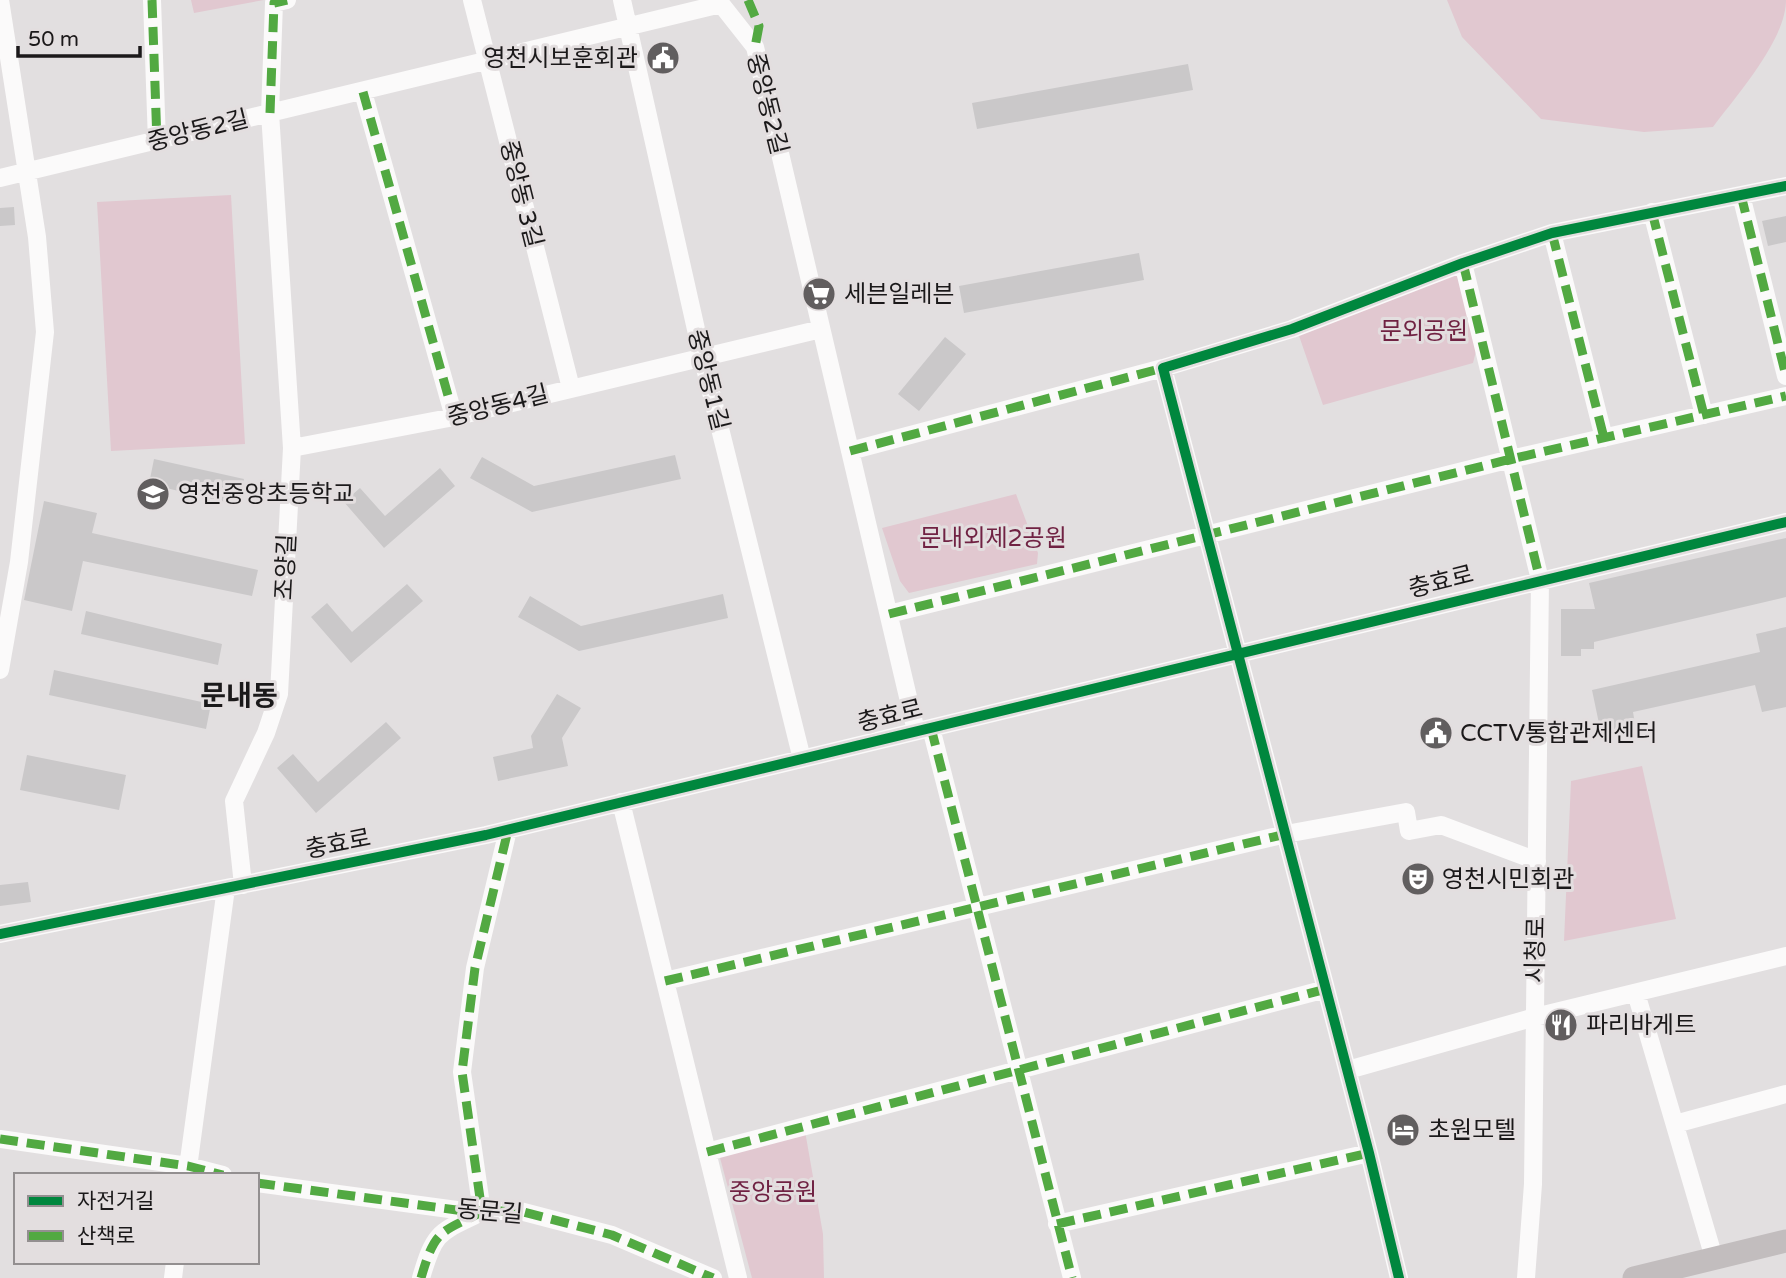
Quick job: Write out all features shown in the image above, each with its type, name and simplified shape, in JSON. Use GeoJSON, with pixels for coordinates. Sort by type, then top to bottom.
{"type":"FeatureCollection","features":[{"type":"Feature","properties":{"kind":"main road"},"geometry":{"type":"LineString","coordinates":[[1634,1278],[1786,1241]]}},
{"type":"Feature","properties":{"kind":"street"},"geometry":{"type":"LineString","coordinates":[[0,0],[37,237],[45,332],[19,562],[0,670]]}},
{"type":"Feature","properties":{"kind":"street"},"geometry":{"type":"LineString","coordinates":[[152,0],[157,142]]}},
{"type":"Feature","properties":{"kind":"street","name":"조양길"},"geometry":{"type":"LineString","coordinates":[[188,1170],[234,886],[234,801],[266,733],[279,694],[292,448],[270,113],[274,3],[287,0]]}},
{"type":"Feature","properties":{"kind":"street","name":"중앙동 3길"},"geometry":{"type":"LineString","coordinates":[[472,0],[571,388]]}},
{"type":"Feature","properties":{"kind":"street","name":"중앙동1길"},"geometry":{"type":"LineString","coordinates":[[622,0],[702,356],[802,758]]}},
{"type":"Feature","properties":{"kind":"street","name":"중앙동2길"},"geometry":{"type":"LineString","coordinates":[[0,178],[721,4],[755,47],[889,614],[976,908],[1072,1278]]}},
{"type":"Feature","properties":{"kind":"street"},"geometry":{"type":"LineString","coordinates":[[363,92],[454,417]]}},
{"type":"Feature","properties":{"kind":"street"},"geometry":{"type":"LineString","coordinates":[[850,451],[1163,369],[1292,328],[1463,263],[1552,233],[1786,186]]}},
{"type":"Feature","properties":{"kind":"street"},"geometry":{"type":"LineString","coordinates":[[1741,195],[1786,376]]}},
{"type":"Feature","properties":{"kind":"street"},"geometry":{"type":"LineString","coordinates":[[1652,212],[1704,415]]}},
{"type":"Feature","properties":{"kind":"street"},"geometry":{"type":"LineString","coordinates":[[1552,233],[1604,438]]}},
{"type":"Feature","properties":{"kind":"street","name":"시청로"},"geometry":{"type":"LineString","coordinates":[[1463,263],[1540,580],[1534,1184],[1526,1278]]}},
{"type":"Feature","properties":{"kind":"street","name":"중앙동4길"},"geometry":{"type":"LineString","coordinates":[[292,448],[454,417],[821,329]]}},
{"type":"Feature","properties":{"kind":"street"},"geometry":{"type":"LineString","coordinates":[[1163,369],[1209,534],[1370,1153],[1399,1278]]}},
{"type":"Feature","properties":{"kind":"street"},"geometry":{"type":"LineString","coordinates":[[889,614],[1511,459],[1786,396]]}},
{"type":"Feature","properties":{"kind":"street","name":"충효로"},"geometry":{"type":"LineString","coordinates":[[0,934],[508,830],[1786,522]]}},
{"type":"Feature","properties":{"kind":"street"},"geometry":{"type":"LineString","coordinates":[[621,803],[738,1278]]}},
{"type":"Feature","properties":{"kind":"street"},"geometry":{"type":"LineString","coordinates":[[665,981],[1286,834],[1406,811],[1409,831],[1441,825],[1537,861]]}},
{"type":"Feature","properties":{"kind":"street"},"geometry":{"type":"LineString","coordinates":[[421,1278],[432,1242],[442,1232],[482,1213],[463,1072],[475,968],[508,830]]}},
{"type":"Feature","properties":{"kind":"street"},"geometry":{"type":"LineString","coordinates":[[1348,1070],[1535,1017],[1786,957]]}},
{"type":"Feature","properties":{"kind":"street"},"geometry":{"type":"LineString","coordinates":[[707,1152],[1326,989]]}},
{"type":"Feature","properties":{"kind":"street"},"geometry":{"type":"LineString","coordinates":[[1636,993],[1714,1258]]}},
{"type":"Feature","properties":{"kind":"street"},"geometry":{"type":"LineString","coordinates":[[1675,1124],[1786,1094]]}},
{"type":"Feature","properties":{"kind":"street"},"geometry":{"type":"LineString","coordinates":[[0,1139],[209,1173]]}},
{"type":"Feature","properties":{"kind":"street"},"geometry":{"type":"LineString","coordinates":[[1056,1224],[1370,1153]]}},
{"type":"Feature","properties":{"kind":"street","name":"동문길"},"geometry":{"type":"LineString","coordinates":[[259,1183],[482,1213],[520,1211],[611,1235],[713,1278]]}},
{"type":"Feature","properties":{"kind":"green space"},"geometry":{"type":"Polygon","coordinates":[[[191,0],[264,0],[194,13],[191,0]]]}},
{"type":"Feature","properties":{"kind":"green space"},"geometry":{"type":"Polygon","coordinates":[[[1447,0],[1786,0],[1784,16],[1769,49],[1713,127],[1644,132],[1541,119],[1462,37],[1447,0]]]}},
{"type":"Feature","properties":{"kind":"green space"},"geometry":{"type":"Polygon","coordinates":[[[231,195],[245,444],[111,451],[97,202],[231,195]]]}},
{"type":"Feature","properties":{"kind":"green space","name":"문외공원"},"geometry":{"type":"Polygon","coordinates":[[[1457,271],[1476,351],[1473,363],[1323,405],[1297,330],[1457,271]]]}},
{"type":"Feature","properties":{"kind":"green space","name":"문내외제2공원"},"geometry":{"type":"Polygon","coordinates":[[[1016,494],[1038,553],[1037,564],[909,593],[900,581],[882,528],[1016,494]]]}},
{"type":"Feature","properties":{"kind":"green space"},"geometry":{"type":"Polygon","coordinates":[[[1642,766],[1676,919],[1564,941],[1571,781],[1642,766]]]}},
{"type":"Feature","properties":{"kind":"green space","name":"중앙공원"},"geometry":{"type":"Polygon","coordinates":[[[805,1131],[823,1234],[824,1278],[752,1278],[719,1154],[805,1131]]]}},
{"type":"Feature","properties":{"kind":"building"},"geometry":{"type":"Polygon","coordinates":[[[1188,64],[1193,90],[977,129],[972,103],[1188,64]]]}},
{"type":"Feature","properties":{"kind":"building"},"geometry":{"type":"Polygon","coordinates":[[[14,207],[15,225],[0,226],[0,208],[14,207]]]}},
{"type":"Feature","properties":{"kind":"building"},"geometry":{"type":"Polygon","coordinates":[[[1786,216],[1786,242],[1768,246],[1762,221],[1786,216]]]}},
{"type":"Feature","properties":{"kind":"building"},"geometry":{"type":"Polygon","coordinates":[[[1139,253],[1144,280],[964,313],[959,286],[1139,253]]]}},
{"type":"Feature","properties":{"kind":"building"},"geometry":{"type":"Polygon","coordinates":[[[945,337],[966,354],[919,411],[898,394],[945,337]]]}},
{"type":"Feature","properties":{"kind":"building"},"geometry":{"type":"Polygon","coordinates":[[[675,455],[681,479],[532,512],[470,478],[482,457],[534,486],[675,455]]]}},
{"type":"Feature","properties":{"kind":"building"},"geometry":{"type":"Polygon","coordinates":[[[154,459],[244,479],[238,505],[149,484],[154,459]]]}},
{"type":"Feature","properties":{"kind":"building"},"geometry":{"type":"Polygon","coordinates":[[[440,468],[455,486],[384,548],[344,502],[360,488],[385,516],[440,468]]]}},
{"type":"Feature","properties":{"kind":"building"},"geometry":{"type":"Polygon","coordinates":[[[44,501],[97,513],[92,533],[258,570],[252,596],[83,561],[72,611],[24,600],[44,501]]]}},
{"type":"Feature","properties":{"kind":"building"},"geometry":{"type":"Polygon","coordinates":[[[1786,538],[1786,597],[1594,642],[1594,649],[1581,649],[1581,656],[1561,656],[1561,609],[1595,609],[1589,583],[1786,538]]]}},
{"type":"Feature","properties":{"kind":"building"},"geometry":{"type":"Polygon","coordinates":[[[407,584],[423,601],[351,663],[311,617],[327,603],[352,632],[407,584]]]}},
{"type":"Feature","properties":{"kind":"building"},"geometry":{"type":"Polygon","coordinates":[[[723,594],[728,618],[579,651],[518,617],[530,596],[581,626],[723,594]]]}},
{"type":"Feature","properties":{"kind":"building"},"geometry":{"type":"Polygon","coordinates":[[[86,611],[222,644],[218,665],[81,634],[86,611]]]}},
{"type":"Feature","properties":{"kind":"building"},"geometry":{"type":"Polygon","coordinates":[[[1786,627],[1786,707],[1762,712],[1755,685],[1633,712],[1636,730],[1602,738],[1592,690],[1760,652],[1756,634],[1786,627]]]}},
{"type":"Feature","properties":{"kind":"building"},"geometry":{"type":"Polygon","coordinates":[[[54,670],[211,704],[206,729],[49,695],[54,670]]]}},
{"type":"Feature","properties":{"kind":"building"},"geometry":{"type":"Polygon","coordinates":[[[557,694],[581,708],[562,738],[568,766],[498,781],[493,757],[533,748],[531,736],[557,694]]]}},
{"type":"Feature","properties":{"kind":"building"},"geometry":{"type":"Polygon","coordinates":[[[386,722],[401,738],[316,813],[277,768],[293,754],[318,782],[386,722]]]}},
{"type":"Feature","properties":{"kind":"building"},"geometry":{"type":"Polygon","coordinates":[[[27,755],[126,775],[119,810],[20,790],[27,755]]]}},
{"type":"Feature","properties":{"kind":"building"},"geometry":{"type":"Polygon","coordinates":[[[28,882],[31,902],[0,906],[0,885],[28,882]]]}},
{"type":"Feature","properties":{"kind":"marked path"},"geometry":{"type":"LineString","coordinates":[[152,0],[157,142]]}},
{"type":"Feature","properties":{"kind":"marked path"},"geometry":{"type":"LineString","coordinates":[[270,113],[274,3],[287,0]]}},
{"type":"Feature","properties":{"kind":"marked path"},"geometry":{"type":"LineString","coordinates":[[748,0],[759,26],[755,47]]}},
{"type":"Feature","properties":{"kind":"marked path"},"geometry":{"type":"LineString","coordinates":[[363,92],[454,417]]}},
{"type":"Feature","properties":{"kind":"marked path"},"geometry":{"type":"LineString","coordinates":[[1741,195],[1786,376]]}},
{"type":"Feature","properties":{"kind":"marked path"},"geometry":{"type":"LineString","coordinates":[[1652,212],[1704,415]]}},
{"type":"Feature","properties":{"kind":"marked path"},"geometry":{"type":"LineString","coordinates":[[1552,233],[1604,438]]}},
{"type":"Feature","properties":{"kind":"marked path"},"geometry":{"type":"LineString","coordinates":[[1463,263],[1540,580]]}},
{"type":"Feature","properties":{"kind":"marked path"},"geometry":{"type":"LineString","coordinates":[[850,451],[1163,368]]}},
{"type":"Feature","properties":{"kind":"marked path"},"geometry":{"type":"LineString","coordinates":[[889,614],[1511,459],[1786,396]]}},
{"type":"Feature","properties":{"kind":"marked path"},"geometry":{"type":"LineString","coordinates":[[931,728],[1072,1278]]}},
{"type":"Feature","properties":{"kind":"marked path"},"geometry":{"type":"LineString","coordinates":[[421,1278],[430,1250],[441,1235],[447,1229],[482,1212],[462,1072],[475,968],[508,830]]}},
{"type":"Feature","properties":{"kind":"marked path"},"geometry":{"type":"LineString","coordinates":[[665,981],[1286,834]]}},
{"type":"Feature","properties":{"kind":"marked path"},"geometry":{"type":"LineString","coordinates":[[707,1152],[1326,989]]}},
{"type":"Feature","properties":{"kind":"marked path"},"geometry":{"type":"LineString","coordinates":[[0,1139],[188,1166],[215,1173]]}},
{"type":"Feature","properties":{"kind":"marked path"},"geometry":{"type":"LineString","coordinates":[[1057,1224],[1369,1153]]}},
{"type":"Feature","properties":{"kind":"marked path"},"geometry":{"type":"LineString","coordinates":[[259,1183],[464,1211],[520,1211],[612,1235],[713,1278]]}},
{"type":"Feature","properties":{"kind":"cycle path"},"geometry":{"type":"LineString","coordinates":[[1399,1278],[1369,1153],[1163,368],[1292,329],[1463,263],[1552,233],[1786,186]]}},
{"type":"Feature","properties":{"kind":"cycle path"},"geometry":{"type":"LineString","coordinates":[[0,934],[486,835],[1786,522]]}},
{"type":"Feature","properties":{"kind":"place","name":"영천시보훈회관"},"geometry":{"type":"Point","coordinates":[663,58]}},
{"type":"Feature","properties":{"kind":"place","name":"세븐일레븐"},"geometry":{"type":"Point","coordinates":[819,294]}},
{"type":"Feature","properties":{"kind":"place","name":"영천중앙초등학교"},"geometry":{"type":"Point","coordinates":[153,494]}},
{"type":"Feature","properties":{"kind":"place","name":"CCTV통합관제센터"},"geometry":{"type":"Point","coordinates":[1436,733]}},
{"type":"Feature","properties":{"kind":"place","name":"영천시민회관"},"geometry":{"type":"Point","coordinates":[1418,879]}},
{"type":"Feature","properties":{"kind":"place","name":"파리바게트"},"geometry":{"type":"Point","coordinates":[1561,1025]}},
{"type":"Feature","properties":{"kind":"place","name":"초원모텔"},"geometry":{"type":"Point","coordinates":[1403,1130]}},
{"type":"Feature","properties":{"kind":"district","name":"문내동"},"geometry":{"type":"Point","coordinates":[239,696]}}]}
